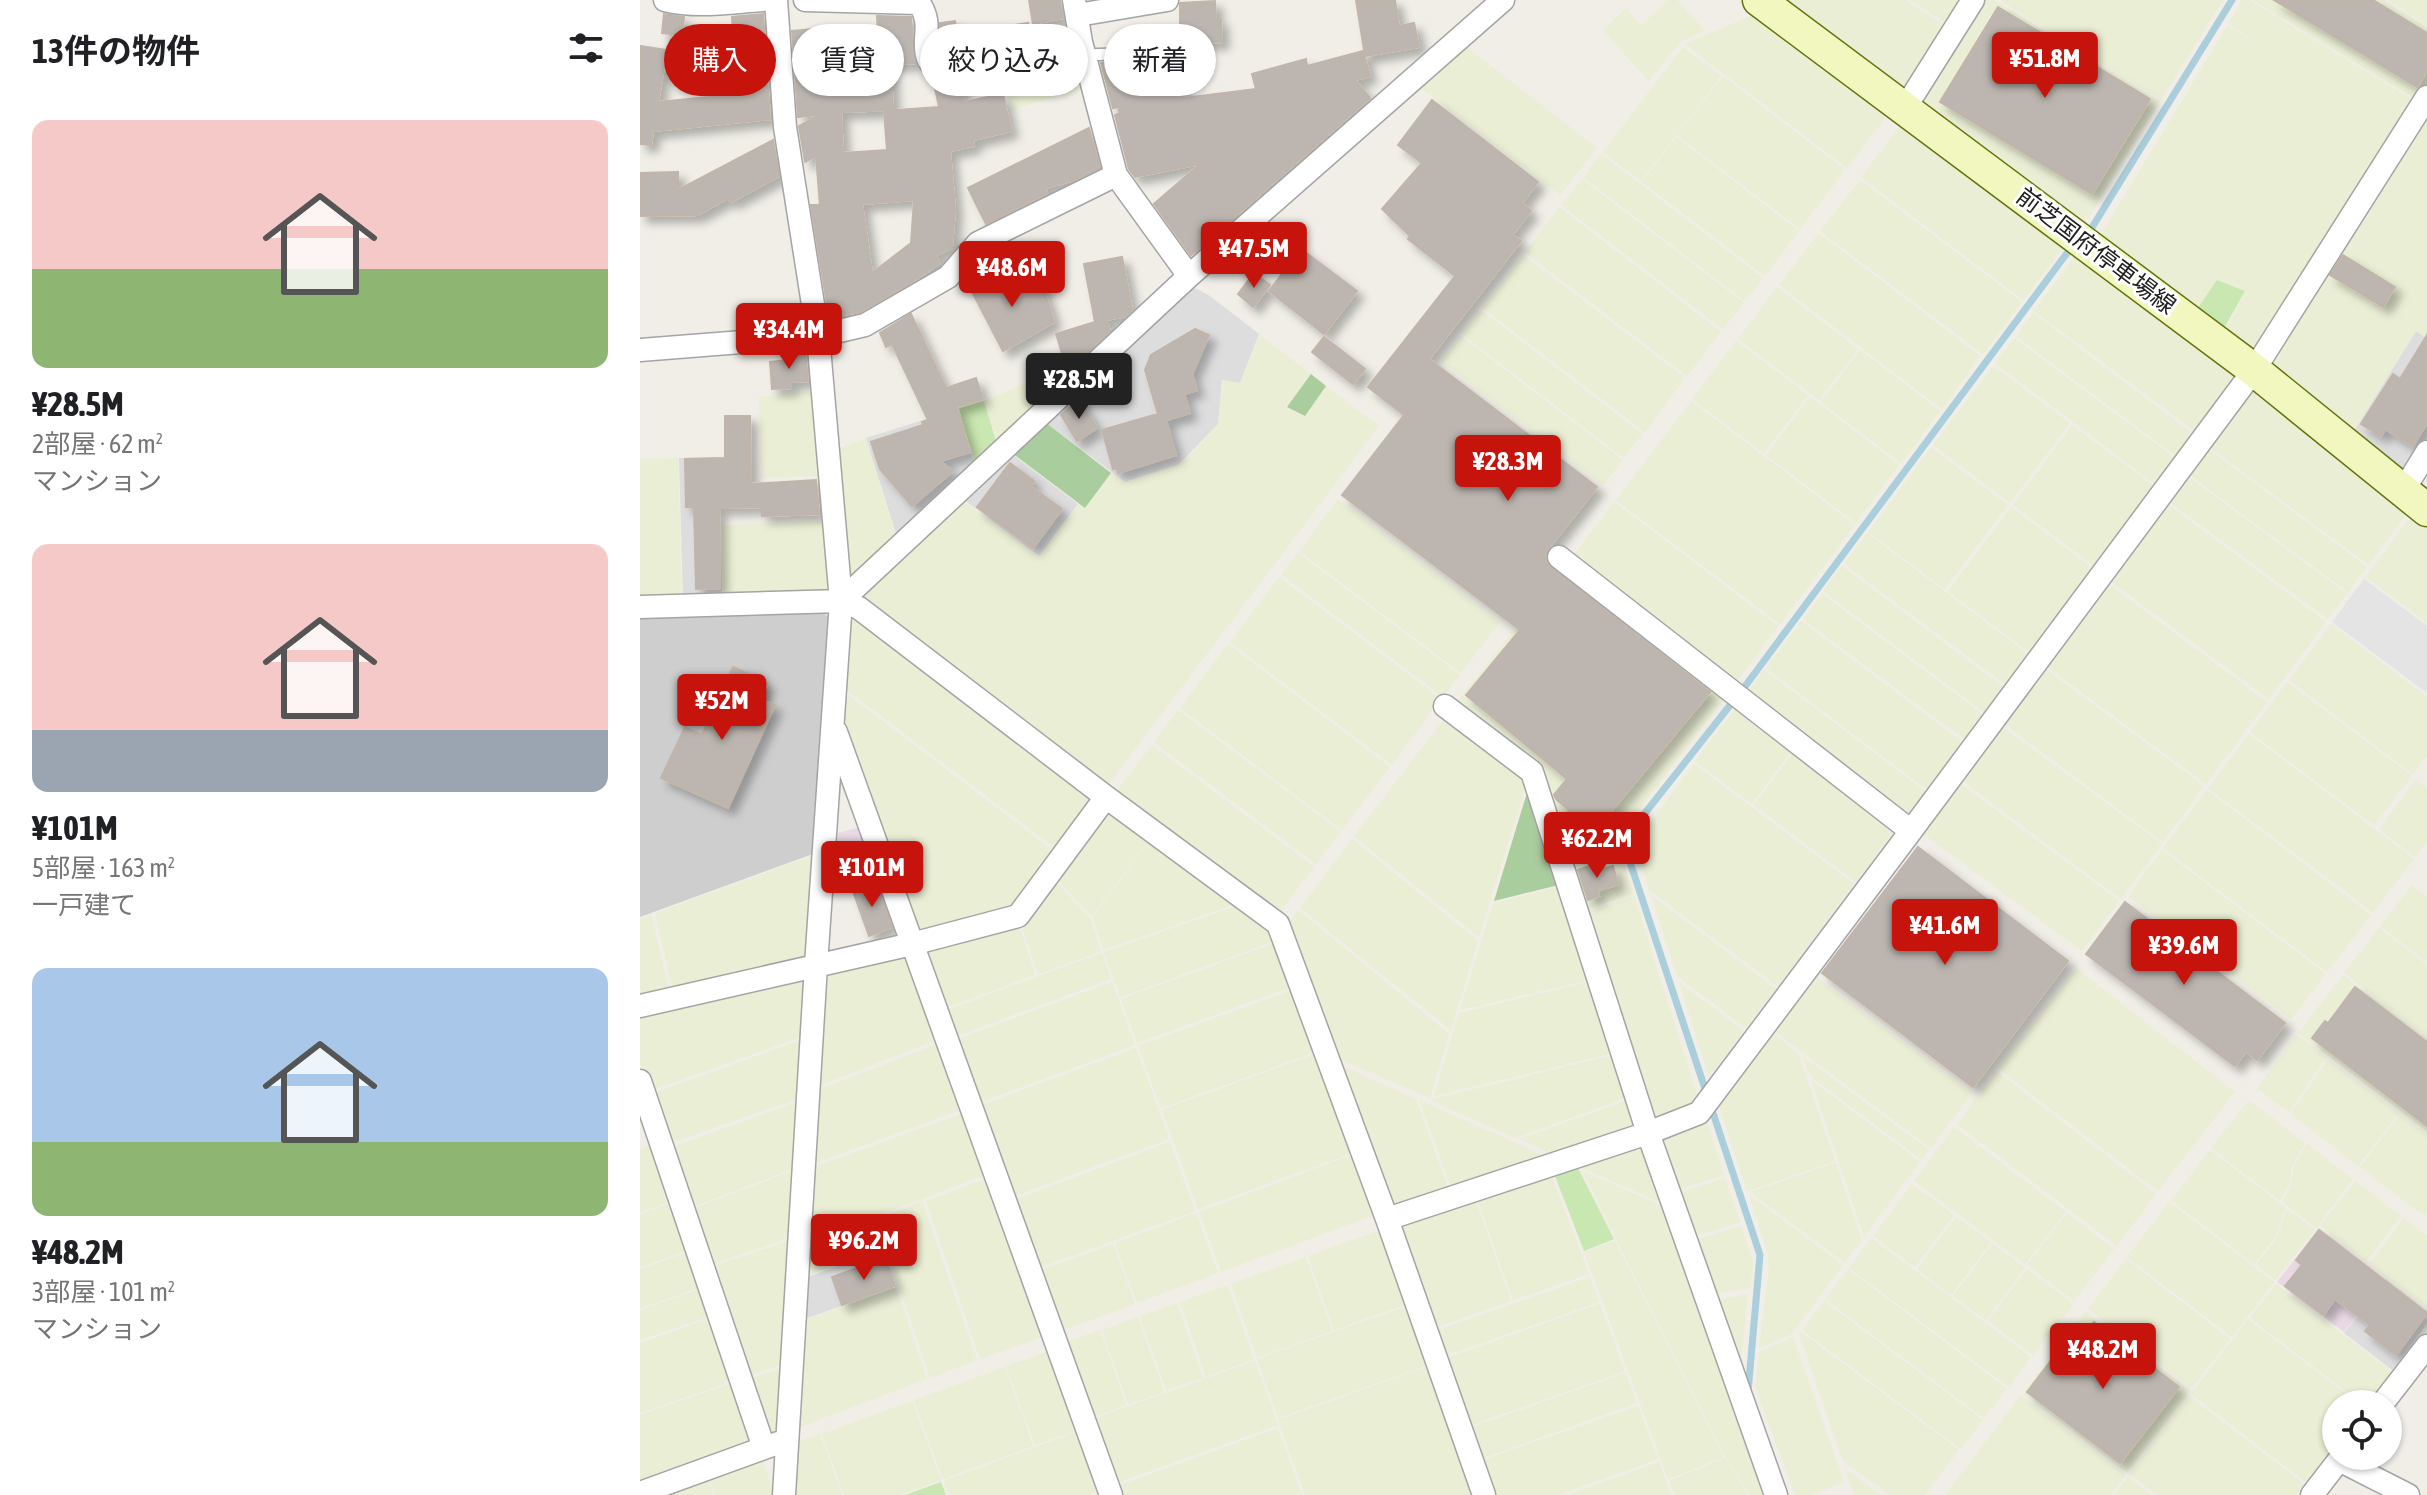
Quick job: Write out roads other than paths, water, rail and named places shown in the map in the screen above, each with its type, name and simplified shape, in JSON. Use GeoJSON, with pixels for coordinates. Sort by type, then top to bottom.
{"type":"FeatureCollection","features":[{"type":"Feature","properties":{"kind":"main road","name":"前芝国府停車場線"},"geometry":{"type":"LineString","coordinates":[[1759,0],[2254,370],[2415,501]]}},
{"type":"Feature","properties":{"kind":"street"},"geometry":{"type":"LineString","coordinates":[[665,0],[680,4],[763,0]]}},
{"type":"Feature","properties":{"kind":"street"},"geometry":{"type":"LineString","coordinates":[[776,0],[785,127],[818,336],[841,601],[784,1495]]}},
{"type":"Feature","properties":{"kind":"street"},"geometry":{"type":"LineString","coordinates":[[805,0],[919,3],[927,24]]}},
{"type":"Feature","properties":{"kind":"street"},"geometry":{"type":"LineString","coordinates":[[1076,7],[1167,0]]}},
{"type":"Feature","properties":{"kind":"street"},"geometry":{"type":"LineString","coordinates":[[841,601],[1189,276],[1503,0]]}},
{"type":"Feature","properties":{"kind":"street"},"geometry":{"type":"LineString","coordinates":[[1905,108],[1973,0]]}},
{"type":"Feature","properties":{"kind":"street"},"geometry":{"type":"LineString","coordinates":[[1088,67],[1116,175],[1189,276]]}},
{"type":"Feature","properties":{"kind":"street"},"geometry":{"type":"LineString","coordinates":[[1387,1219],[1648,1133],[1699,1113],[2254,370],[2427,97]]}},
{"type":"Feature","properties":{"kind":"street"},"geometry":{"type":"LineString","coordinates":[[640,350],[818,336],[865,325],[948,277],[978,243],[1116,175]]}},
{"type":"Feature","properties":{"kind":"street"},"geometry":{"type":"LineString","coordinates":[[2415,501],[2427,452]]}},
{"type":"Feature","properties":{"kind":"street"},"geometry":{"type":"LineString","coordinates":[[1559,557],[1911,831]]}},
{"type":"Feature","properties":{"kind":"street"},"geometry":{"type":"LineString","coordinates":[[640,607],[841,601],[859,608],[1278,924],[1387,1219],[1484,1495]]}},
{"type":"Feature","properties":{"kind":"street"},"geometry":{"type":"LineString","coordinates":[[1445,706],[1532,772],[1648,1133],[1776,1495]]}},
{"type":"Feature","properties":{"kind":"street"},"geometry":{"type":"LineString","coordinates":[[833,723],[1111,1495]]}},
{"type":"Feature","properties":{"kind":"street"},"geometry":{"type":"LineString","coordinates":[[640,1006],[912,944],[1018,916],[1106,797]]}},
{"type":"Feature","properties":{"kind":"street"},"geometry":{"type":"LineString","coordinates":[[640,1081],[764,1448]]}},
{"type":"Feature","properties":{"kind":"street"},"geometry":{"type":"LineString","coordinates":[[2393,1390],[2427,1346]]}},
{"type":"Feature","properties":{"kind":"street"},"geometry":{"type":"LineString","coordinates":[[640,1493],[788,1440]]}},
{"type":"Feature","properties":{"kind":"street"},"geometry":{"type":"LineString","coordinates":[[2312,1495],[2331,1470]]}},
{"type":"Feature","properties":{"kind":"street"},"geometry":{"type":"LineString","coordinates":[[2362,1470],[2408,1495]]}},
{"type":"Feature","properties":{"kind":"waterway"},"geometry":{"type":"LineString","coordinates":[[2088,234],[2232,0]]}},
{"type":"Feature","properties":{"kind":"waterway"},"geometry":{"type":"LineString","coordinates":[[1748,1392],[1760,1255],[1623,841],[1746,685],[2070,249]]}}]}
